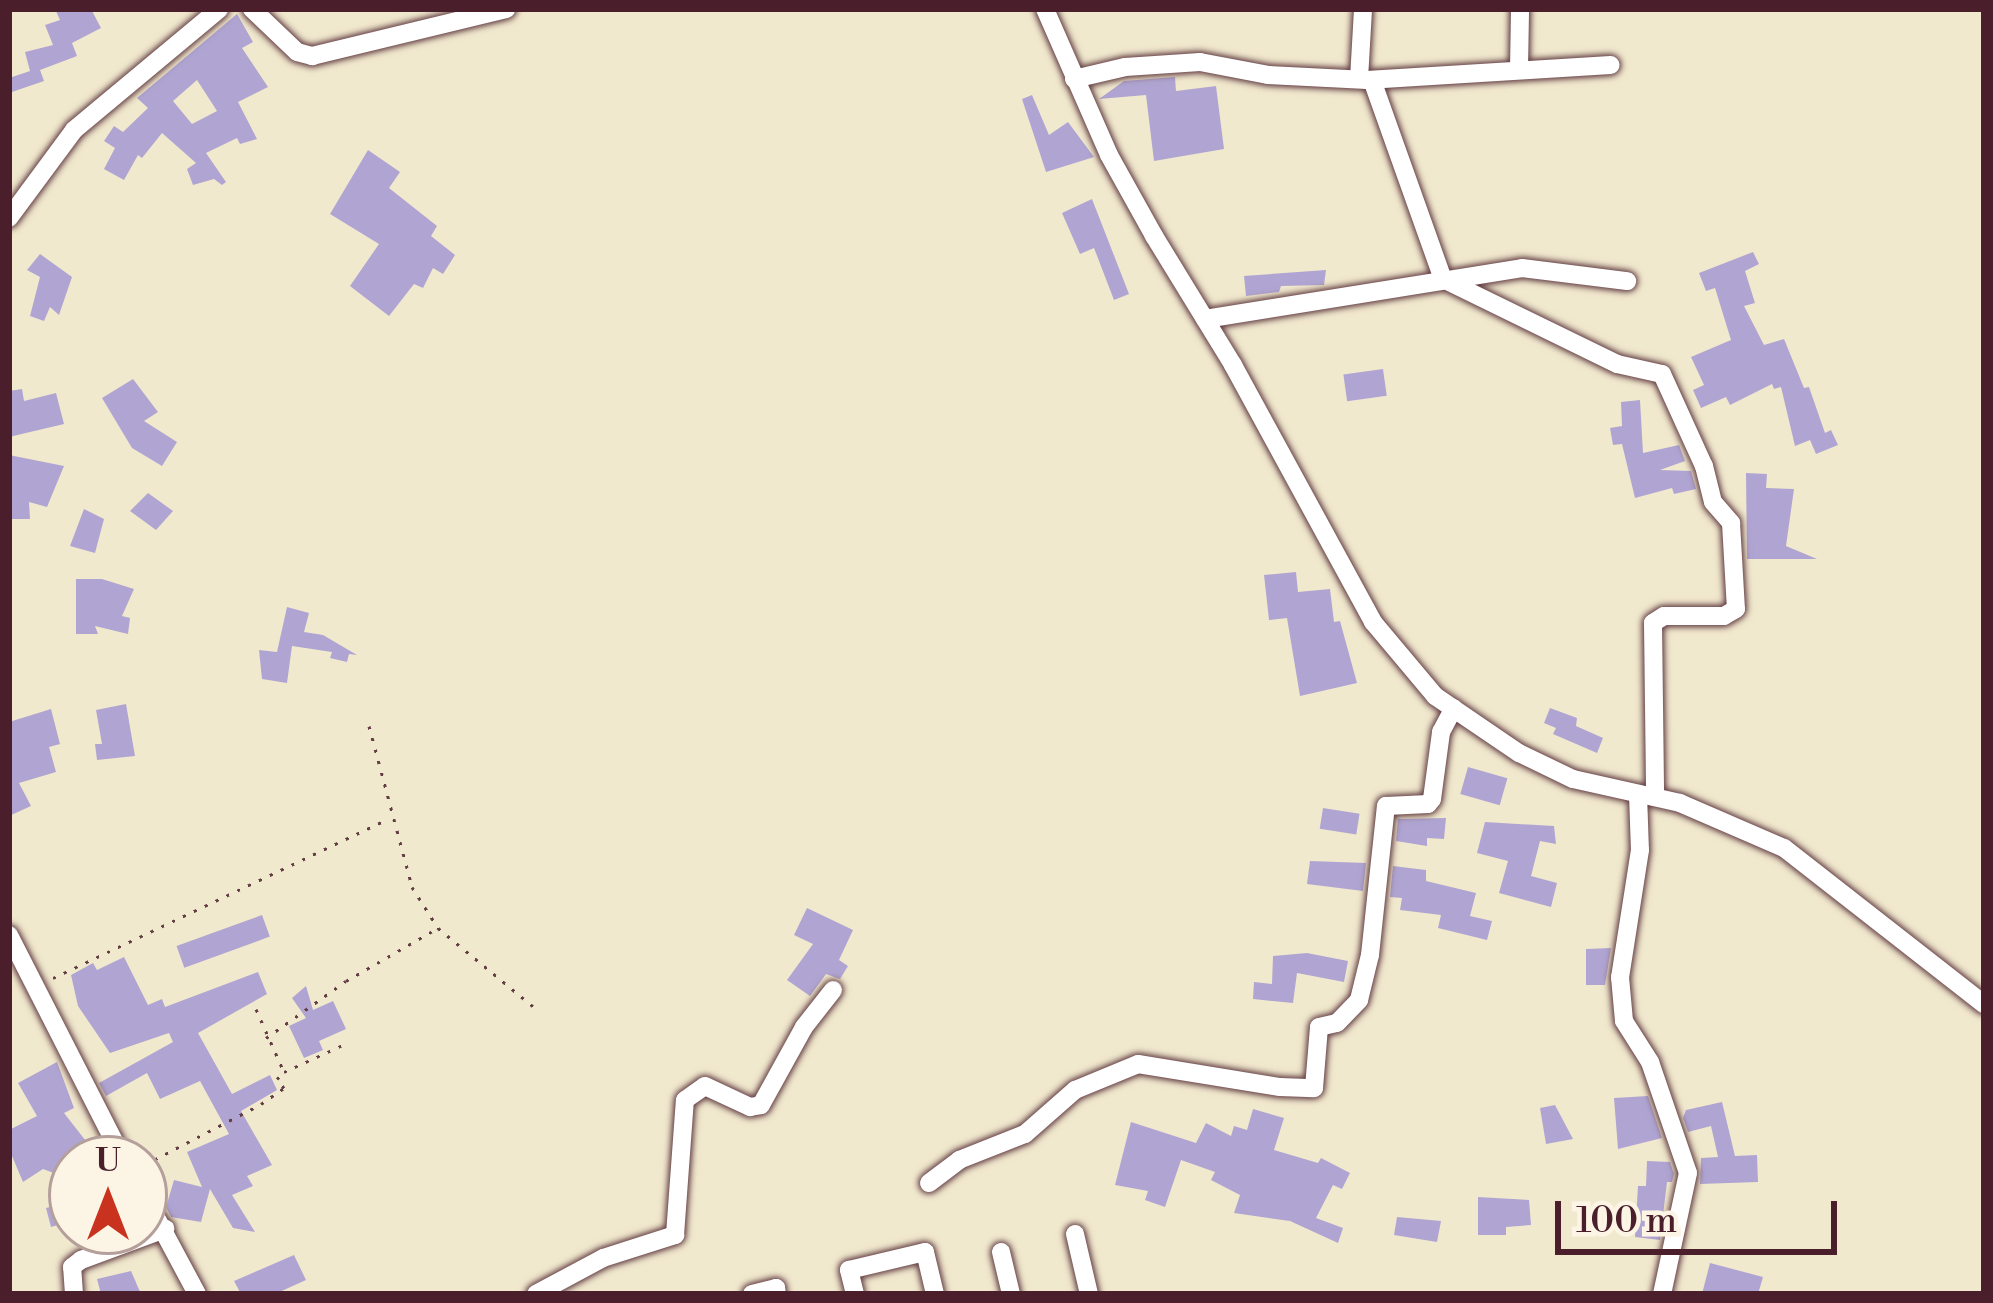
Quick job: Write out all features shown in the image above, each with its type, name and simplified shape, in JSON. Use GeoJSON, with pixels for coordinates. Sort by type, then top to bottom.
{"type":"FeatureCollection","features":[{"type":"Feature","properties":{"kind":"street"},"geometry":{"type":"LineString","coordinates":[[9,218],[88,116],[219,9]]}},
{"type":"Feature","properties":{"kind":"street"},"geometry":{"type":"LineString","coordinates":[[252,9],[297,52],[312,56],[506,9]]}},
{"type":"Feature","properties":{"kind":"street"},"geometry":{"type":"LineString","coordinates":[[1045,9],[1109,155],[1373,622],[1435,696],[1519,753],[1573,779],[1647,796],[1784,848],[1984,1004]]}},
{"type":"Feature","properties":{"kind":"street"},"geometry":{"type":"LineString","coordinates":[[1363,9],[1365,80],[1443,280],[1617,364],[1662,374],[1704,466],[1713,502],[1731,523],[1736,609],[1724,616],[1664,616],[1653,623],[1647,796],[1620,977],[1624,1021],[1650,1062],[1688,1173],[1662,1294]]}},
{"type":"Feature","properties":{"kind":"street"},"geometry":{"type":"LineString","coordinates":[[1519,69],[1520,9]]}},
{"type":"Feature","properties":{"kind":"street"},"geometry":{"type":"LineString","coordinates":[[1074,79],[1125,67],[1212,62],[1268,75],[1365,80],[1611,65]]}},
{"type":"Feature","properties":{"kind":"street"},"geometry":{"type":"LineString","coordinates":[[1205,319],[1522,268],[1627,281]]}},
{"type":"Feature","properties":{"kind":"street"},"geometry":{"type":"LineString","coordinates":[[929,1184],[959,1160],[1025,1134],[1075,1090],[1138,1064],[1280,1088],[1314,1088],[1319,1027],[1339,1022],[1359,1000],[1363,986],[1386,806],[1428,804],[1432,799],[1441,732],[1454,708]]}},
{"type":"Feature","properties":{"kind":"street"},"geometry":{"type":"LineString","coordinates":[[9,935],[111,1135]]}},
{"type":"Feature","properties":{"kind":"street"},"geometry":{"type":"LineString","coordinates":[[536,1294],[603,1258],[675,1235],[682,1105],[694,1091],[750,1107],[761,1105],[804,1028],[833,990]]}},
{"type":"Feature","properties":{"kind":"street"},"geometry":{"type":"LineString","coordinates":[[1075,1234],[1089,1294]]}},
{"type":"Feature","properties":{"kind":"street"},"geometry":{"type":"LineString","coordinates":[[168,1237],[197,1294]]}},
{"type":"Feature","properties":{"kind":"street"},"geometry":{"type":"LineString","coordinates":[[855,1294],[849,1270],[925,1252],[934,1294]]}},
{"type":"Feature","properties":{"kind":"street"},"geometry":{"type":"LineString","coordinates":[[1001,1252],[1011,1294]]}},
{"type":"Feature","properties":{"kind":"street"},"geometry":{"type":"LineString","coordinates":[[74,1294],[72,1267],[94,1255]]}},
{"type":"Feature","properties":{"kind":"street"},"geometry":{"type":"LineString","coordinates":[[752,1294],[776,1288],[777,1294]]}},
{"type":"Feature","properties":{"kind":"path"},"geometry":{"type":"LineString","coordinates":[[370,726],[412,887],[438,928],[535,1008]]}},
{"type":"Feature","properties":{"kind":"path"},"geometry":{"type":"LineString","coordinates":[[38,985],[382,822]]}},
{"type":"Feature","properties":{"kind":"path"},"geometry":{"type":"LineString","coordinates":[[266,1038],[346,981],[438,928]]}},
{"type":"Feature","properties":{"kind":"path"},"geometry":{"type":"LineString","coordinates":[[256,1009],[284,1072]]}},
{"type":"Feature","properties":{"kind":"path"},"geometry":{"type":"LineString","coordinates":[[168,1152],[261,1104],[284,1088],[277,1079],[284,1072],[345,1044]]}},
{"type":"Feature","properties":{"kind":"building"},"geometry":{"type":"Polygon","coordinates":[[[55,9],[91,9],[101,28],[72,43],[77,56],[40,70],[44,81],[9,93],[9,78],[30,71],[25,52],[53,45],[45,25],[60,20],[55,9]]]}},
{"type":"Feature","properties":{"kind":"building"},"geometry":{"type":"Polygon","coordinates":[[[237,14],[253,42],[242,48],[268,87],[238,102],[257,139],[240,144],[237,138],[206,153],[226,182],[222,185],[214,179],[193,185],[187,169],[196,163],[162,133],[142,158],[138,155],[124,180],[104,169],[115,148],[104,141],[114,126],[123,132],[148,108],[137,98],[237,14]],[[197,80],[173,101],[192,124],[217,111],[197,80]]]}},
{"type":"Feature","properties":{"kind":"building"},"geometry":{"type":"Polygon","coordinates":[[[1175,77],[1176,91],[1216,86],[1224,149],[1154,161],[1146,95],[1099,99],[1124,81],[1175,77]]]}},
{"type":"Feature","properties":{"kind":"building"},"geometry":{"type":"Polygon","coordinates":[[[1032,95],[1049,135],[1068,122],[1094,157],[1046,172],[1022,99],[1032,95]]]}},
{"type":"Feature","properties":{"kind":"building"},"geometry":{"type":"Polygon","coordinates":[[[368,150],[400,172],[389,188],[437,226],[431,236],[455,255],[443,274],[433,268],[423,288],[414,284],[389,316],[350,286],[379,244],[330,214],[368,150]]]}},
{"type":"Feature","properties":{"kind":"building"},"geometry":{"type":"Polygon","coordinates":[[[1092,199],[1129,294],[1114,300],[1094,248],[1080,254],[1062,213],[1092,199]]]}},
{"type":"Feature","properties":{"kind":"building"},"geometry":{"type":"Polygon","coordinates":[[[1753,252],[1759,264],[1745,271],[1755,303],[1744,306],[1764,345],[1784,339],[1804,388],[1809,387],[1825,433],[1831,430],[1838,445],[1816,454],[1810,440],[1795,446],[1781,387],[1774,389],[1772,384],[1730,405],[1726,397],[1701,408],[1693,390],[1704,385],[1691,357],[1731,340],[1715,288],[1706,291],[1699,273],[1753,252]]]}},
{"type":"Feature","properties":{"kind":"building"},"geometry":{"type":"Polygon","coordinates":[[[40,254],[72,277],[59,315],[50,307],[44,321],[30,316],[40,277],[27,270],[40,254]]]}},
{"type":"Feature","properties":{"kind":"building"},"geometry":{"type":"Polygon","coordinates":[[[1326,270],[1324,285],[1281,286],[1279,292],[1246,296],[1244,276],[1326,270]]]}},
{"type":"Feature","properties":{"kind":"building"},"geometry":{"type":"Polygon","coordinates":[[[1383,369],[1387,396],[1347,401],[1343,375],[1383,369]]]}},
{"type":"Feature","properties":{"kind":"building"},"geometry":{"type":"Polygon","coordinates":[[[133,379],[158,412],[144,421],[177,442],[162,466],[132,448],[102,398],[133,379]]]}},
{"type":"Feature","properties":{"kind":"building"},"geometry":{"type":"Polygon","coordinates":[[[22,389],[24,401],[56,393],[64,424],[9,437],[9,391],[22,389]]]}},
{"type":"Feature","properties":{"kind":"building"},"geometry":{"type":"Polygon","coordinates":[[[1640,400],[1643,453],[1679,445],[1685,461],[1660,470],[1691,471],[1696,489],[1674,494],[1672,488],[1635,498],[1622,444],[1613,445],[1610,428],[1622,426],[1621,402],[1640,400]]]}},
{"type":"Feature","properties":{"kind":"building"},"geometry":{"type":"Polygon","coordinates":[[[9,455],[64,466],[47,507],[29,502],[30,519],[9,519],[9,455]]]}},
{"type":"Feature","properties":{"kind":"building"},"geometry":{"type":"Polygon","coordinates":[[[1746,473],[1767,474],[1766,488],[1794,489],[1786,546],[1817,559],[1747,559],[1746,473]]]}},
{"type":"Feature","properties":{"kind":"building"},"geometry":{"type":"Polygon","coordinates":[[[148,493],[173,511],[156,530],[130,511],[148,493]]]}},
{"type":"Feature","properties":{"kind":"building"},"geometry":{"type":"Polygon","coordinates":[[[84,509],[104,519],[95,553],[70,546],[84,509]]]}},
{"type":"Feature","properties":{"kind":"building"},"geometry":{"type":"Polygon","coordinates":[[[1296,572],[1298,592],[1330,589],[1334,622],[1340,621],[1357,683],[1300,696],[1287,618],[1269,620],[1264,575],[1296,572]]]}},
{"type":"Feature","properties":{"kind":"building"},"geometry":{"type":"Polygon","coordinates":[[[76,579],[102,579],[134,589],[122,616],[130,618],[128,634],[95,626],[98,634],[76,634],[76,579]]]}},
{"type":"Feature","properties":{"kind":"building"},"geometry":{"type":"Polygon","coordinates":[[[287,607],[309,613],[304,632],[323,635],[357,655],[349,654],[347,662],[330,658],[332,652],[292,646],[287,683],[262,679],[259,650],[277,652],[287,607]]]}},
{"type":"Feature","properties":{"kind":"building"},"geometry":{"type":"Polygon","coordinates":[[[126,704],[135,756],[97,760],[95,744],[102,744],[96,710],[126,704]]]}},
{"type":"Feature","properties":{"kind":"building"},"geometry":{"type":"Polygon","coordinates":[[[1550,708],[1577,718],[1576,726],[1603,738],[1597,753],[1553,734],[1556,728],[1544,723],[1550,708]]]}},
{"type":"Feature","properties":{"kind":"building"},"geometry":{"type":"Polygon","coordinates":[[[51,709],[60,744],[49,747],[56,772],[19,783],[31,806],[9,816],[9,722],[51,709]]]}},
{"type":"Feature","properties":{"kind":"building"},"geometry":{"type":"Polygon","coordinates":[[[1468,767],[1507,778],[1500,805],[1460,794],[1468,767]]]}},
{"type":"Feature","properties":{"kind":"building"},"geometry":{"type":"Polygon","coordinates":[[[1323,808],[1360,814],[1356,835],[1320,829],[1323,808]]]}},
{"type":"Feature","properties":{"kind":"building"},"geometry":{"type":"Polygon","coordinates":[[[1446,818],[1444,839],[1427,838],[1427,846],[1396,841],[1398,819],[1446,818]]]}},
{"type":"Feature","properties":{"kind":"building"},"geometry":{"type":"Polygon","coordinates":[[[1485,822],[1554,826],[1556,844],[1540,841],[1531,876],[1557,883],[1551,907],[1499,893],[1508,861],[1477,853],[1485,822]]]}},
{"type":"Feature","properties":{"kind":"building"},"geometry":{"type":"Polygon","coordinates":[[[1310,861],[1366,863],[1363,891],[1307,884],[1310,861]]]}},
{"type":"Feature","properties":{"kind":"building"},"geometry":{"type":"Polygon","coordinates":[[[1393,866],[1426,870],[1426,881],[1476,893],[1470,916],[1492,921],[1487,940],[1438,928],[1441,915],[1400,910],[1402,898],[1390,897],[1393,866]]]}},
{"type":"Feature","properties":{"kind":"building"},"geometry":{"type":"Polygon","coordinates":[[[807,908],[853,930],[839,960],[848,966],[840,979],[826,974],[810,996],[787,980],[813,944],[794,935],[807,908]]]}},
{"type":"Feature","properties":{"kind":"building"},"geometry":{"type":"Polygon","coordinates":[[[262,915],[270,937],[184,968],[176,946],[262,915]]]}},
{"type":"Feature","properties":{"kind":"building"},"geometry":{"type":"Polygon","coordinates":[[[1611,948],[1605,985],[1586,985],[1586,949],[1611,948]]]}},
{"type":"Feature","properties":{"kind":"building"},"geometry":{"type":"Polygon","coordinates":[[[1307,953],[1348,961],[1344,982],[1297,973],[1293,1003],[1253,999],[1254,982],[1272,984],[1273,956],[1307,953]]]}},
{"type":"Feature","properties":{"kind":"building"},"geometry":{"type":"Polygon","coordinates":[[[124,957],[148,1005],[162,999],[165,1007],[258,972],[267,994],[198,1033],[232,1094],[270,1075],[277,1090],[241,1111],[272,1165],[247,1176],[253,1186],[232,1195],[255,1232],[233,1228],[210,1189],[201,1222],[171,1217],[168,1200],[174,1180],[202,1187],[187,1152],[229,1134],[200,1081],[160,1099],[147,1073],[106,1096],[99,1083],[173,1042],[169,1033],[110,1053],[78,1006],[71,975],[93,963],[97,970],[124,957]]]}},
{"type":"Feature","properties":{"kind":"building"},"geometry":{"type":"Polygon","coordinates":[[[306,986],[313,1010],[333,1001],[346,1029],[319,1041],[323,1050],[304,1058],[289,1026],[306,1018],[292,998],[306,986]]]}},
{"type":"Feature","properties":{"kind":"building"},"geometry":{"type":"Polygon","coordinates":[[[57,1062],[74,1108],[64,1113],[81,1135],[48,1135],[48,1171],[43,1169],[23,1182],[9,1149],[9,1130],[37,1116],[18,1083],[57,1062]]]}},
{"type":"Feature","properties":{"kind":"building"},"geometry":{"type":"Polygon","coordinates":[[[1648,1096],[1662,1138],[1618,1149],[1614,1098],[1648,1096]]]}},
{"type":"Feature","properties":{"kind":"building"},"geometry":{"type":"Polygon","coordinates":[[[1722,1102],[1735,1156],[1757,1155],[1758,1182],[1700,1184],[1701,1158],[1718,1157],[1711,1126],[1688,1132],[1683,1118],[1686,1110],[1722,1102]]]}},
{"type":"Feature","properties":{"kind":"building"},"geometry":{"type":"Polygon","coordinates":[[[1555,1105],[1573,1139],[1546,1144],[1540,1108],[1555,1105]]]}},
{"type":"Feature","properties":{"kind":"building"},"geometry":{"type":"Polygon","coordinates":[[[1253,1109],[1284,1118],[1274,1150],[1318,1163],[1321,1158],[1350,1173],[1342,1189],[1333,1185],[1316,1218],[1343,1228],[1338,1243],[1290,1221],[1234,1213],[1240,1195],[1211,1180],[1215,1172],[1181,1160],[1165,1207],[1145,1200],[1148,1191],[1115,1185],[1131,1122],[1196,1143],[1206,1123],[1231,1136],[1234,1126],[1247,1130],[1253,1109]]]}},
{"type":"Feature","properties":{"kind":"building"},"geometry":{"type":"Polygon","coordinates":[[[1647,1161],[1670,1162],[1674,1174],[1672,1182],[1667,1182],[1660,1240],[1635,1237],[1638,1186],[1646,1186],[1647,1161]]]}},
{"type":"Feature","properties":{"kind":"building"},"geometry":{"type":"Polygon","coordinates":[[[1478,1197],[1529,1200],[1531,1225],[1506,1227],[1506,1235],[1478,1235],[1478,1197]]]}},
{"type":"Feature","properties":{"kind":"building"},"geometry":{"type":"Polygon","coordinates":[[[1397,1217],[1441,1221],[1437,1242],[1394,1235],[1397,1217]]]}},
{"type":"Feature","properties":{"kind":"building"},"geometry":{"type":"Polygon","coordinates":[[[294,1255],[306,1280],[275,1294],[241,1294],[234,1281],[294,1255]]]}},
{"type":"Feature","properties":{"kind":"building"},"geometry":{"type":"Polygon","coordinates":[[[1710,1263],[1763,1277],[1758,1294],[1702,1294],[1710,1263]]]}},
{"type":"Feature","properties":{"kind":"building"},"geometry":{"type":"Polygon","coordinates":[[[131,1271],[141,1294],[101,1294],[97,1279],[131,1271]]]}}]}
